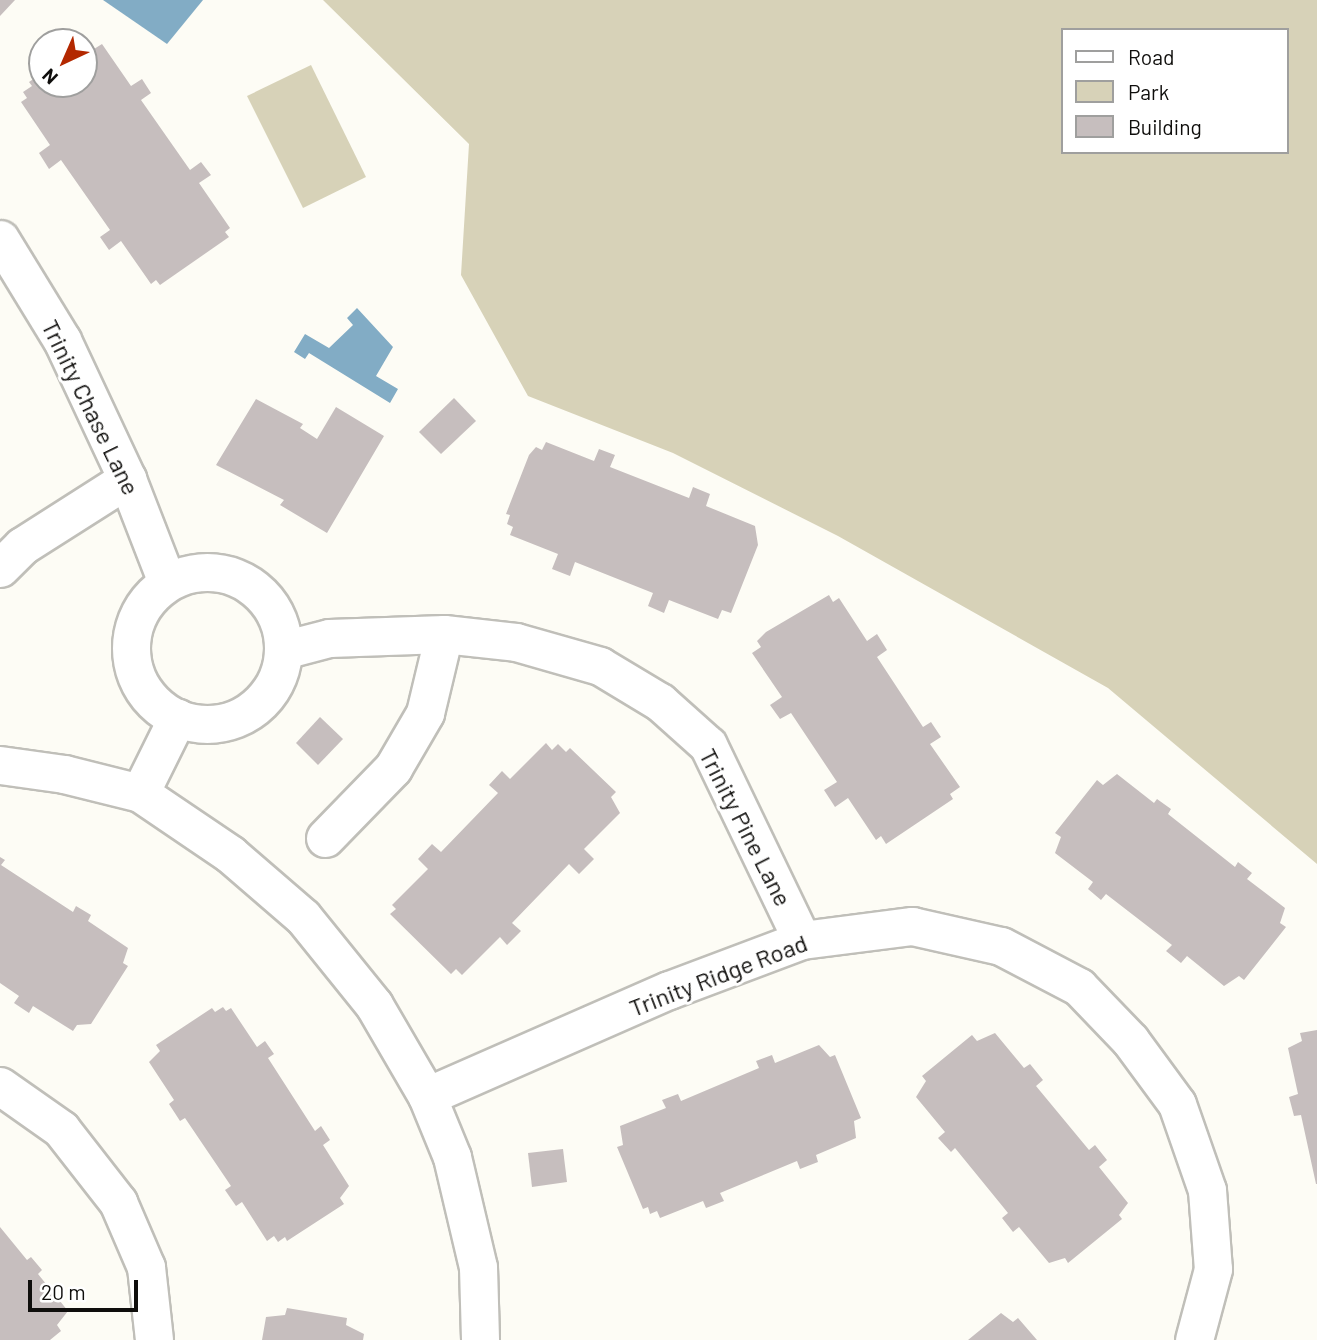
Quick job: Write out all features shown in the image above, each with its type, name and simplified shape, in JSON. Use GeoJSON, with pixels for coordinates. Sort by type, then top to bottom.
{"type":"FeatureCollection","features":[{"type":"Feature","properties":{"kind":"street","name":"Trinity Chase Lane"},"geometry":{"type":"LineString","coordinates":[[0,239],[62,340],[127,479],[167,582]]}},
{"type":"Feature","properties":{"kind":"street"},"geometry":{"type":"LineString","coordinates":[[0,568],[22,545],[127,479]]}},
{"type":"Feature","properties":{"kind":"street"},"geometry":{"type":"LineString","coordinates":[[212,572],[235,577],[255,589],[271,606],[283,650],[278,675],[266,696],[248,712],[226,722],[201,724],[177,718],[157,705],[142,687],[132,665],[131,641],[136,618],[149,598],[167,582],[212,572]]}},
{"type":"Feature","properties":{"kind":"street"},"geometry":{"type":"LineString","coordinates":[[325,838],[393,768],[425,713],[444,634]]}},
{"type":"Feature","properties":{"kind":"street","name":"Trinity Pine Lane"},"geometry":{"type":"LineString","coordinates":[[283,650],[329,638],[444,634],[516,642],[600,666],[660,702],[708,744],[802,940]]}},
{"type":"Feature","properties":{"kind":"street"},"geometry":{"type":"LineString","coordinates":[[140,793],[177,718]]}},
{"type":"Feature","properties":{"kind":"street"},"geometry":{"type":"LineString","coordinates":[[0,765],[64,774],[140,793],[230,854],[303,917],[374,1005],[427,1096],[452,1157],[478,1266],[480,1340]]}},
{"type":"Feature","properties":{"kind":"street","name":"Trinity Ridge Road"},"geometry":{"type":"LineString","coordinates":[[427,1096],[669,990],[802,940],[912,926],[1001,946],[1079,987],[1130,1040],[1177,1104],[1208,1190],[1213,1269],[1195,1340]]}},
{"type":"Feature","properties":{"kind":"street"},"geometry":{"type":"LineString","coordinates":[[0,1086],[61,1129],[118,1202],[146,1267],[154,1340]]}},
{"type":"Feature","properties":{"kind":"green space"},"geometry":{"type":"Polygon","coordinates":[[[323,0],[1317,0],[1317,864],[1108,688],[838,536],[673,453],[528,396],[461,275],[469,144],[323,0]]]}},
{"type":"Feature","properties":{"kind":"green space"},"geometry":{"type":"Polygon","coordinates":[[[311,65],[366,177],[303,208],[247,96],[311,65]]]}},
{"type":"Feature","properties":{"kind":"water"},"geometry":{"type":"Polygon","coordinates":[[[103,0],[203,0],[167,44],[103,0]]]}},
{"type":"Feature","properties":{"kind":"water"},"geometry":{"type":"Polygon","coordinates":[[[357,308],[393,347],[376,376],[398,389],[390,403],[309,353],[305,359],[294,352],[305,334],[329,348],[353,325],[347,318],[357,308]]]}},
{"type":"Feature","properties":{"kind":"building"},"geometry":{"type":"Polygon","coordinates":[[[0,0],[15,0],[0,16],[0,0]]]}},
{"type":"Feature","properties":{"kind":"building"},"geometry":{"type":"Polygon","coordinates":[[[102,44],[131,86],[142,79],[151,93],[141,100],[190,170],[201,162],[211,175],[199,183],[230,228],[225,232],[229,237],[160,285],[156,280],[151,284],[121,241],[109,250],[100,237],[110,230],[61,160],[49,169],[39,153],[50,145],[21,102],[27,98],[23,92],[28,89],[28,98],[98,98],[98,46],[102,44]]]}},
{"type":"Feature","properties":{"kind":"building"},"geometry":{"type":"Polygon","coordinates":[[[454,398],[476,421],[441,454],[419,432],[454,398]]]}},
{"type":"Feature","properties":{"kind":"building"},"geometry":{"type":"Polygon","coordinates":[[[256,399],[303,424],[300,428],[317,439],[336,407],[384,436],[327,533],[280,505],[284,500],[216,465],[256,399]]]}},
{"type":"Feature","properties":{"kind":"building"},"geometry":{"type":"Polygon","coordinates":[[[546,442],[594,461],[599,449],[615,455],[610,467],[689,498],[693,487],[710,494],[706,506],[755,526],[758,545],[731,613],[722,610],[718,619],[669,600],[664,613],[648,606],[653,593],[575,562],[570,576],[552,569],[558,554],[510,535],[513,527],[507,524],[510,515],[506,514],[529,455],[536,447],[542,450],[546,442]]]}},
{"type":"Feature","properties":{"kind":"building"},"geometry":{"type":"Polygon","coordinates":[[[829,595],[833,602],[839,598],[867,641],[877,634],[887,650],[877,657],[923,727],[931,722],[941,737],[930,744],[960,787],[950,794],[953,799],[886,844],[881,836],[876,840],[848,798],[835,807],[824,790],[837,782],[791,713],[780,719],[770,705],[782,697],[752,653],[761,647],[757,641],[766,632],[829,595]]]}},
{"type":"Feature","properties":{"kind":"building"},"geometry":{"type":"Polygon","coordinates":[[[320,717],[343,739],[318,765],[296,743],[320,717]]]}},
{"type":"Feature","properties":{"kind":"building"},"geometry":{"type":"Polygon","coordinates":[[[546,743],[552,750],[558,744],[566,752],[570,748],[616,792],[611,797],[620,813],[584,849],[594,859],[579,874],[569,864],[512,923],[521,931],[507,945],[500,937],[462,975],[456,969],[451,974],[390,914],[396,909],[392,905],[428,869],[418,859],[432,844],[441,852],[498,793],[489,785],[502,771],[510,779],[546,743]]]}},
{"type":"Feature","properties":{"kind":"building"},"geometry":{"type":"Polygon","coordinates":[[[1117,774],[1154,803],[1157,799],[1171,809],[1168,814],[1235,867],[1238,862],[1252,873],[1247,879],[1285,908],[1280,923],[1286,927],[1244,980],[1239,976],[1224,986],[1187,956],[1181,963],[1166,951],[1172,945],[1106,894],[1101,900],[1088,889],[1093,882],[1055,853],[1061,837],[1055,833],[1097,780],[1103,785],[1117,774]]]}},
{"type":"Feature","properties":{"kind":"building"},"geometry":{"type":"Polygon","coordinates":[[[0,857],[5,860],[1,865],[73,912],[76,906],[91,915],[88,921],[128,948],[123,963],[128,966],[91,1024],[77,1025],[73,1031],[33,1006],[29,1013],[14,1003],[19,996],[0,983],[0,857]]]}},
{"type":"Feature","properties":{"kind":"building"},"geometry":{"type":"Polygon","coordinates":[[[223,1007],[226,1011],[231,1008],[257,1047],[265,1041],[274,1054],[268,1058],[315,1131],[321,1126],[330,1140],[323,1145],[349,1186],[340,1198],[344,1204],[287,1241],[285,1237],[278,1242],[274,1236],[267,1241],[242,1202],[236,1206],[225,1190],[231,1186],[185,1118],[180,1121],[169,1104],[174,1100],[149,1062],[160,1051],[156,1045],[212,1008],[215,1012],[223,1007]]]}},
{"type":"Feature","properties":{"kind":"building"},"geometry":{"type":"Polygon","coordinates":[[[1317,1030],[1316,1184],[1301,1115],[1294,1116],[1289,1097],[1298,1094],[1288,1048],[1302,1041],[1300,1033],[1317,1030]]]}},
{"type":"Feature","properties":{"kind":"building"},"geometry":{"type":"Polygon","coordinates":[[[995,1033],[1024,1068],[1030,1064],[1043,1080],[1036,1086],[1089,1150],[1095,1145],[1107,1160],[1099,1167],[1128,1203],[1119,1215],[1122,1219],[1068,1263],[1065,1258],[1049,1263],[1019,1227],[1013,1232],[1002,1218],[1008,1213],[955,1148],[951,1152],[938,1138],[945,1132],[916,1097],[926,1081],[922,1076],[972,1035],[977,1041],[995,1033]]]}},
{"type":"Feature","properties":{"kind":"building"},"geometry":{"type":"Polygon","coordinates":[[[819,1045],[830,1057],[835,1055],[861,1118],[854,1121],[856,1138],[816,1155],[818,1162],[800,1169],[797,1161],[720,1193],[724,1201],[706,1208],[703,1201],[660,1218],[657,1211],[650,1214],[648,1207],[643,1209],[617,1147],[623,1145],[620,1126],[666,1108],[662,1100],[678,1094],[681,1101],[759,1068],[756,1061],[772,1055],[775,1063],[819,1045]]]}},
{"type":"Feature","properties":{"kind":"building"},"geometry":{"type":"Polygon","coordinates":[[[563,1149],[567,1182],[532,1187],[528,1153],[563,1149]]]}},
{"type":"Feature","properties":{"kind":"building"},"geometry":{"type":"Polygon","coordinates":[[[0,1227],[27,1260],[31,1257],[42,1270],[38,1274],[68,1311],[57,1325],[61,1331],[50,1340],[0,1340],[0,1227]]]}},
{"type":"Feature","properties":{"kind":"building"},"geometry":{"type":"Polygon","coordinates":[[[287,1308],[347,1318],[346,1325],[364,1334],[363,1340],[262,1340],[266,1317],[285,1315],[287,1308]]]}},
{"type":"Feature","properties":{"kind":"building"},"geometry":{"type":"Polygon","coordinates":[[[1001,1313],[1013,1322],[1018,1318],[1037,1340],[968,1340],[1001,1313]]]}}]}
